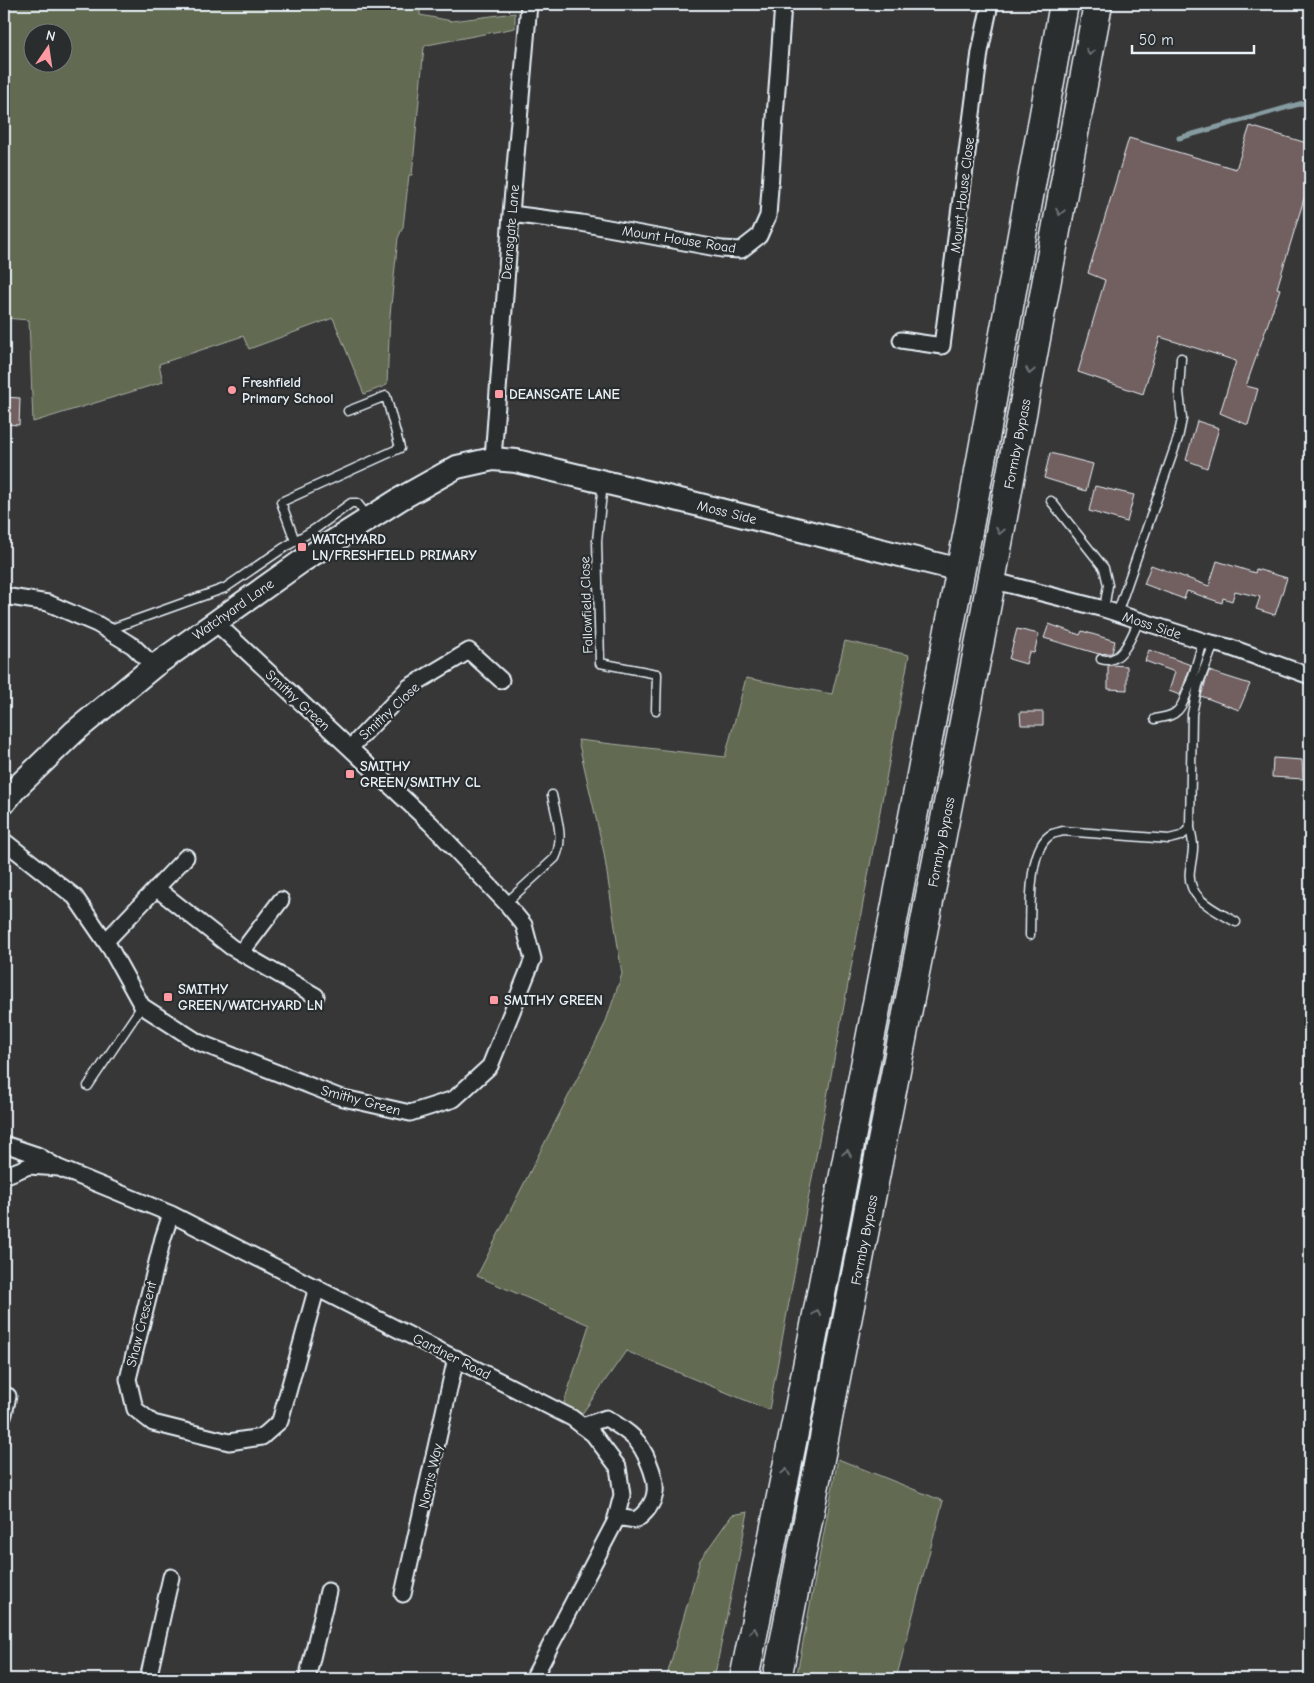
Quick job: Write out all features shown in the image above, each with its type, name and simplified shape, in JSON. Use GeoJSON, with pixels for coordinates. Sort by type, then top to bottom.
{"type":"FeatureCollection","features":[{"type":"Feature","properties":{"kind":"highway"},"geometry":{"type":"LineString","coordinates":[[744,1679],[800,1403],[960,570],[1064,4]]}},
{"type":"Feature","properties":{"kind":"highway","name":"Formby Bypass"},"geometry":{"type":"LineString","coordinates":[[777,1679],[991,580],[1098,4]]}},
{"type":"Feature","properties":{"kind":"street","name":"Deansgate Lane"},"geometry":{"type":"LineString","coordinates":[[493,460],[529,4]]}},
{"type":"Feature","properties":{"kind":"street","name":"Mount House Road"},"geometry":{"type":"LineString","coordinates":[[511,214],[581,223],[722,249],[741,250],[758,236],[768,216],[783,4]]}},
{"type":"Feature","properties":{"kind":"street","name":"Mount House Close"},"geometry":{"type":"LineString","coordinates":[[901,340],[942,346],[980,52],[990,4]]}},
{"type":"Feature","properties":{"kind":"street","name":"Moss Side"},"geometry":{"type":"LineString","coordinates":[[493,460],[516,461],[960,570]]}},
{"type":"Feature","properties":{"kind":"street","name":"Watchyard Lane"},"geometry":{"type":"LineString","coordinates":[[4,803],[16,788],[74,732],[154,666],[302,561],[457,467],[493,460]]}},
{"type":"Feature","properties":{"kind":"street","name":"Moss Side"},"geometry":{"type":"LineString","coordinates":[[991,580],[1111,611],[1209,643],[1228,647],[1310,676]]}},
{"type":"Feature","properties":{"kind":"street"},"geometry":{"type":"LineString","coordinates":[[4,596],[48,603],[97,624],[133,646],[154,666]]}},
{"type":"Feature","properties":{"kind":"street","name":"Smithy Green"},"geometry":{"type":"LineString","coordinates":[[4,840],[75,897],[106,941],[142,1006],[198,1042],[339,1096],[410,1113],[454,1099],[490,1066],[533,959],[524,925],[506,903],[431,824],[216,622]]}},
{"type":"Feature","properties":{"kind":"street","name":"Smithy Close"},"geometry":{"type":"LineString","coordinates":[[350,748],[410,687],[469,651],[501,680]]}},
{"type":"Feature","properties":{"kind":"street"},"geometry":{"type":"LineString","coordinates":[[106,941],[186,857]]}},
{"type":"Feature","properties":{"kind":"street"},"geometry":{"type":"LineString","coordinates":[[156,888],[231,947],[316,996]]}},
{"type":"Feature","properties":{"kind":"street"},"geometry":{"type":"LineString","coordinates":[[241,953],[281,900]]}},
{"type":"Feature","properties":{"kind":"street","name":"Gardner Road"},"geometry":{"type":"LineString","coordinates":[[4,1144],[37,1155],[59,1168],[171,1214],[318,1287],[572,1418],[593,1434],[618,1468],[622,1495],[615,1522],[533,1679]]}},
{"type":"Feature","properties":{"kind":"street","name":"Gardner Road"},"geometry":{"type":"LineString","coordinates":[[4,1176],[29,1166],[59,1168]]}},
{"type":"Feature","properties":{"kind":"street","name":"Shaw Crescent"},"geometry":{"type":"LineString","coordinates":[[171,1214],[163,1238],[128,1379],[135,1409],[153,1423],[229,1442],[262,1437],[280,1421],[318,1287]]}},
{"type":"Feature","properties":{"kind":"street","name":"Norris Way"},"geometry":{"type":"LineString","coordinates":[[403,1594],[456,1358]]}},
{"type":"Feature","properties":{"kind":"street"},"geometry":{"type":"LineString","coordinates":[[4,1414],[8,1396]]}},
{"type":"Feature","properties":{"kind":"street"},"geometry":{"type":"LineString","coordinates":[[582,1426],[595,1420],[606,1418],[635,1439],[646,1456],[655,1492],[652,1503],[643,1516],[636,1520],[616,1517]]}},
{"type":"Feature","properties":{"kind":"street"},"geometry":{"type":"LineString","coordinates":[[148,1679],[171,1577]]}},
{"type":"Feature","properties":{"kind":"street"},"geometry":{"type":"LineString","coordinates":[[307,1679],[328,1591]]}},
{"type":"Feature","properties":{"kind":"lane"},"geometry":{"type":"LineString","coordinates":[[1111,611],[1178,438],[1182,419],[1179,392],[1181,358]]}},
{"type":"Feature","properties":{"kind":"lane"},"geometry":{"type":"LineString","coordinates":[[295,541],[281,502],[400,448],[386,396],[348,411]]}},
{"type":"Feature","properties":{"kind":"lane","name":"Fallowfield Close"},"geometry":{"type":"LineString","coordinates":[[603,482],[597,541],[600,663],[657,674],[656,710]]}},
{"type":"Feature","properties":{"kind":"lane"},"geometry":{"type":"LineString","coordinates":[[1051,501],[1104,568],[1111,611]]}},
{"type":"Feature","properties":{"kind":"lane"},"geometry":{"type":"LineString","coordinates":[[108,630],[225,588],[351,503],[357,503],[369,519]]}},
{"type":"Feature","properties":{"kind":"lane"},"geometry":{"type":"LineString","coordinates":[[1101,660],[1110,660],[1118,656],[1130,640],[1139,620]]}},
{"type":"Feature","properties":{"kind":"lane"},"geometry":{"type":"LineString","coordinates":[[1155,719],[1173,714],[1180,709],[1196,668],[1209,643]]}},
{"type":"Feature","properties":{"kind":"lane"},"geometry":{"type":"LineString","coordinates":[[1209,643],[1192,714],[1190,828],[1194,845],[1190,876],[1192,890],[1204,904],[1236,922]]}},
{"type":"Feature","properties":{"kind":"lane"},"geometry":{"type":"LineString","coordinates":[[506,903],[555,858],[559,849],[561,840],[552,795]]}},
{"type":"Feature","properties":{"kind":"lane"},"geometry":{"type":"LineString","coordinates":[[1030,936],[1035,860],[1041,846],[1051,834],[1063,831],[1169,838],[1182,836],[1190,828]]}},
{"type":"Feature","properties":{"kind":"lane"},"geometry":{"type":"LineString","coordinates":[[88,1086],[142,1006]]}},
{"type":"Feature","properties":{"kind":"green space"},"geometry":{"type":"Polygon","coordinates":[[[4,4],[420,4],[420,15],[452,21],[515,13],[515,28],[424,47],[412,175],[409,175],[403,227],[398,238],[390,315],[387,385],[364,394],[333,318],[249,349],[243,336],[159,364],[163,382],[33,422],[29,320],[4,318],[4,4]]]}},
{"type":"Feature","properties":{"kind":"green space"},"geometry":{"type":"Polygon","coordinates":[[[845,641],[909,655],[769,1410],[626,1351],[579,1418],[562,1409],[589,1325],[477,1276],[605,1024],[622,974],[604,853],[578,740],[725,757],[746,678],[832,694],[845,641]]]}},
{"type":"Feature","properties":{"kind":"green space"},"geometry":{"type":"Polygon","coordinates":[[[838,1459],[943,1501],[896,1679],[796,1679],[838,1459]]]}},
{"type":"Feature","properties":{"kind":"green space"},"geometry":{"type":"Polygon","coordinates":[[[748,1512],[714,1679],[666,1679],[700,1560],[732,1515],[748,1512]]]}},
{"type":"Feature","properties":{"kind":"building"},"geometry":{"type":"Polygon","coordinates":[[[1250,126],[1310,144],[1310,179],[1277,288],[1280,289],[1246,386],[1258,389],[1248,425],[1220,413],[1236,361],[1215,354],[1160,337],[1143,394],[1078,372],[1105,280],[1088,273],[1129,138],[1236,169],[1250,126]]]}},
{"type":"Feature","properties":{"kind":"building"},"geometry":{"type":"Polygon","coordinates":[[[4,397],[20,398],[19,425],[4,424],[4,397]]]}},
{"type":"Feature","properties":{"kind":"building"},"geometry":{"type":"Polygon","coordinates":[[[1197,421],[1219,428],[1207,468],[1186,460],[1197,421]]]}},
{"type":"Feature","properties":{"kind":"building"},"geometry":{"type":"Polygon","coordinates":[[[1050,453],[1093,464],[1086,491],[1044,478],[1050,453]]]}},
{"type":"Feature","properties":{"kind":"building"},"geometry":{"type":"Polygon","coordinates":[[[1095,486],[1134,495],[1127,522],[1089,511],[1095,486]]]}},
{"type":"Feature","properties":{"kind":"building"},"geometry":{"type":"Polygon","coordinates":[[[1217,561],[1255,573],[1256,569],[1287,578],[1275,615],[1256,609],[1260,597],[1235,591],[1232,601],[1223,598],[1222,603],[1187,591],[1184,599],[1144,584],[1151,565],[1209,586],[1217,561]]]}},
{"type":"Feature","properties":{"kind":"building"},"geometry":{"type":"Polygon","coordinates":[[[1049,624],[1080,635],[1082,631],[1115,641],[1112,653],[1099,654],[1044,638],[1049,624]]]}},
{"type":"Feature","properties":{"kind":"building"},"geometry":{"type":"Polygon","coordinates":[[[1017,629],[1039,634],[1034,653],[1029,652],[1026,664],[1009,659],[1017,629]]]}},
{"type":"Feature","properties":{"kind":"building"},"geometry":{"type":"Polygon","coordinates":[[[1149,650],[1191,665],[1180,695],[1169,691],[1175,672],[1145,661],[1149,650]]]}},
{"type":"Feature","properties":{"kind":"building"},"geometry":{"type":"Polygon","coordinates":[[[1108,666],[1127,666],[1127,690],[1108,689],[1108,666]]]}},
{"type":"Feature","properties":{"kind":"building"},"geometry":{"type":"Polygon","coordinates":[[[1209,671],[1250,684],[1239,710],[1201,696],[1209,671]]]}},
{"type":"Feature","properties":{"kind":"building"},"geometry":{"type":"Polygon","coordinates":[[[1020,712],[1043,712],[1043,725],[1021,725],[1020,712]]]}},
{"type":"Feature","properties":{"kind":"building"},"geometry":{"type":"Polygon","coordinates":[[[1273,758],[1302,760],[1303,779],[1272,777],[1273,758]]]}},
{"type":"Feature","properties":{"kind":"waterway"},"geometry":{"type":"LineString","coordinates":[[1179,138],[1310,101]]}},
{"type":"Feature","properties":{"kind":"place","name":"Freshfield Primary School"},"geometry":{"type":"Point","coordinates":[232,390]}},
{"type":"Feature","properties":{"kind":"place","name":"DEANSGATE LANE"},"geometry":{"type":"Point","coordinates":[499,394]}},
{"type":"Feature","properties":{"kind":"place","name":"WATCHYARD LN/FRESHFIELD PRIMARY"},"geometry":{"type":"Point","coordinates":[302,547]}},
{"type":"Feature","properties":{"kind":"place","name":"SMITHY GREEN/SMITHY CL"},"geometry":{"type":"Point","coordinates":[350,774]}},
{"type":"Feature","properties":{"kind":"place","name":"SMITHY GREEN/WATCHYARD LN"},"geometry":{"type":"Point","coordinates":[168,997]}},
{"type":"Feature","properties":{"kind":"place","name":"SMITHY GREEN"},"geometry":{"type":"Point","coordinates":[494,1000]}}]}
